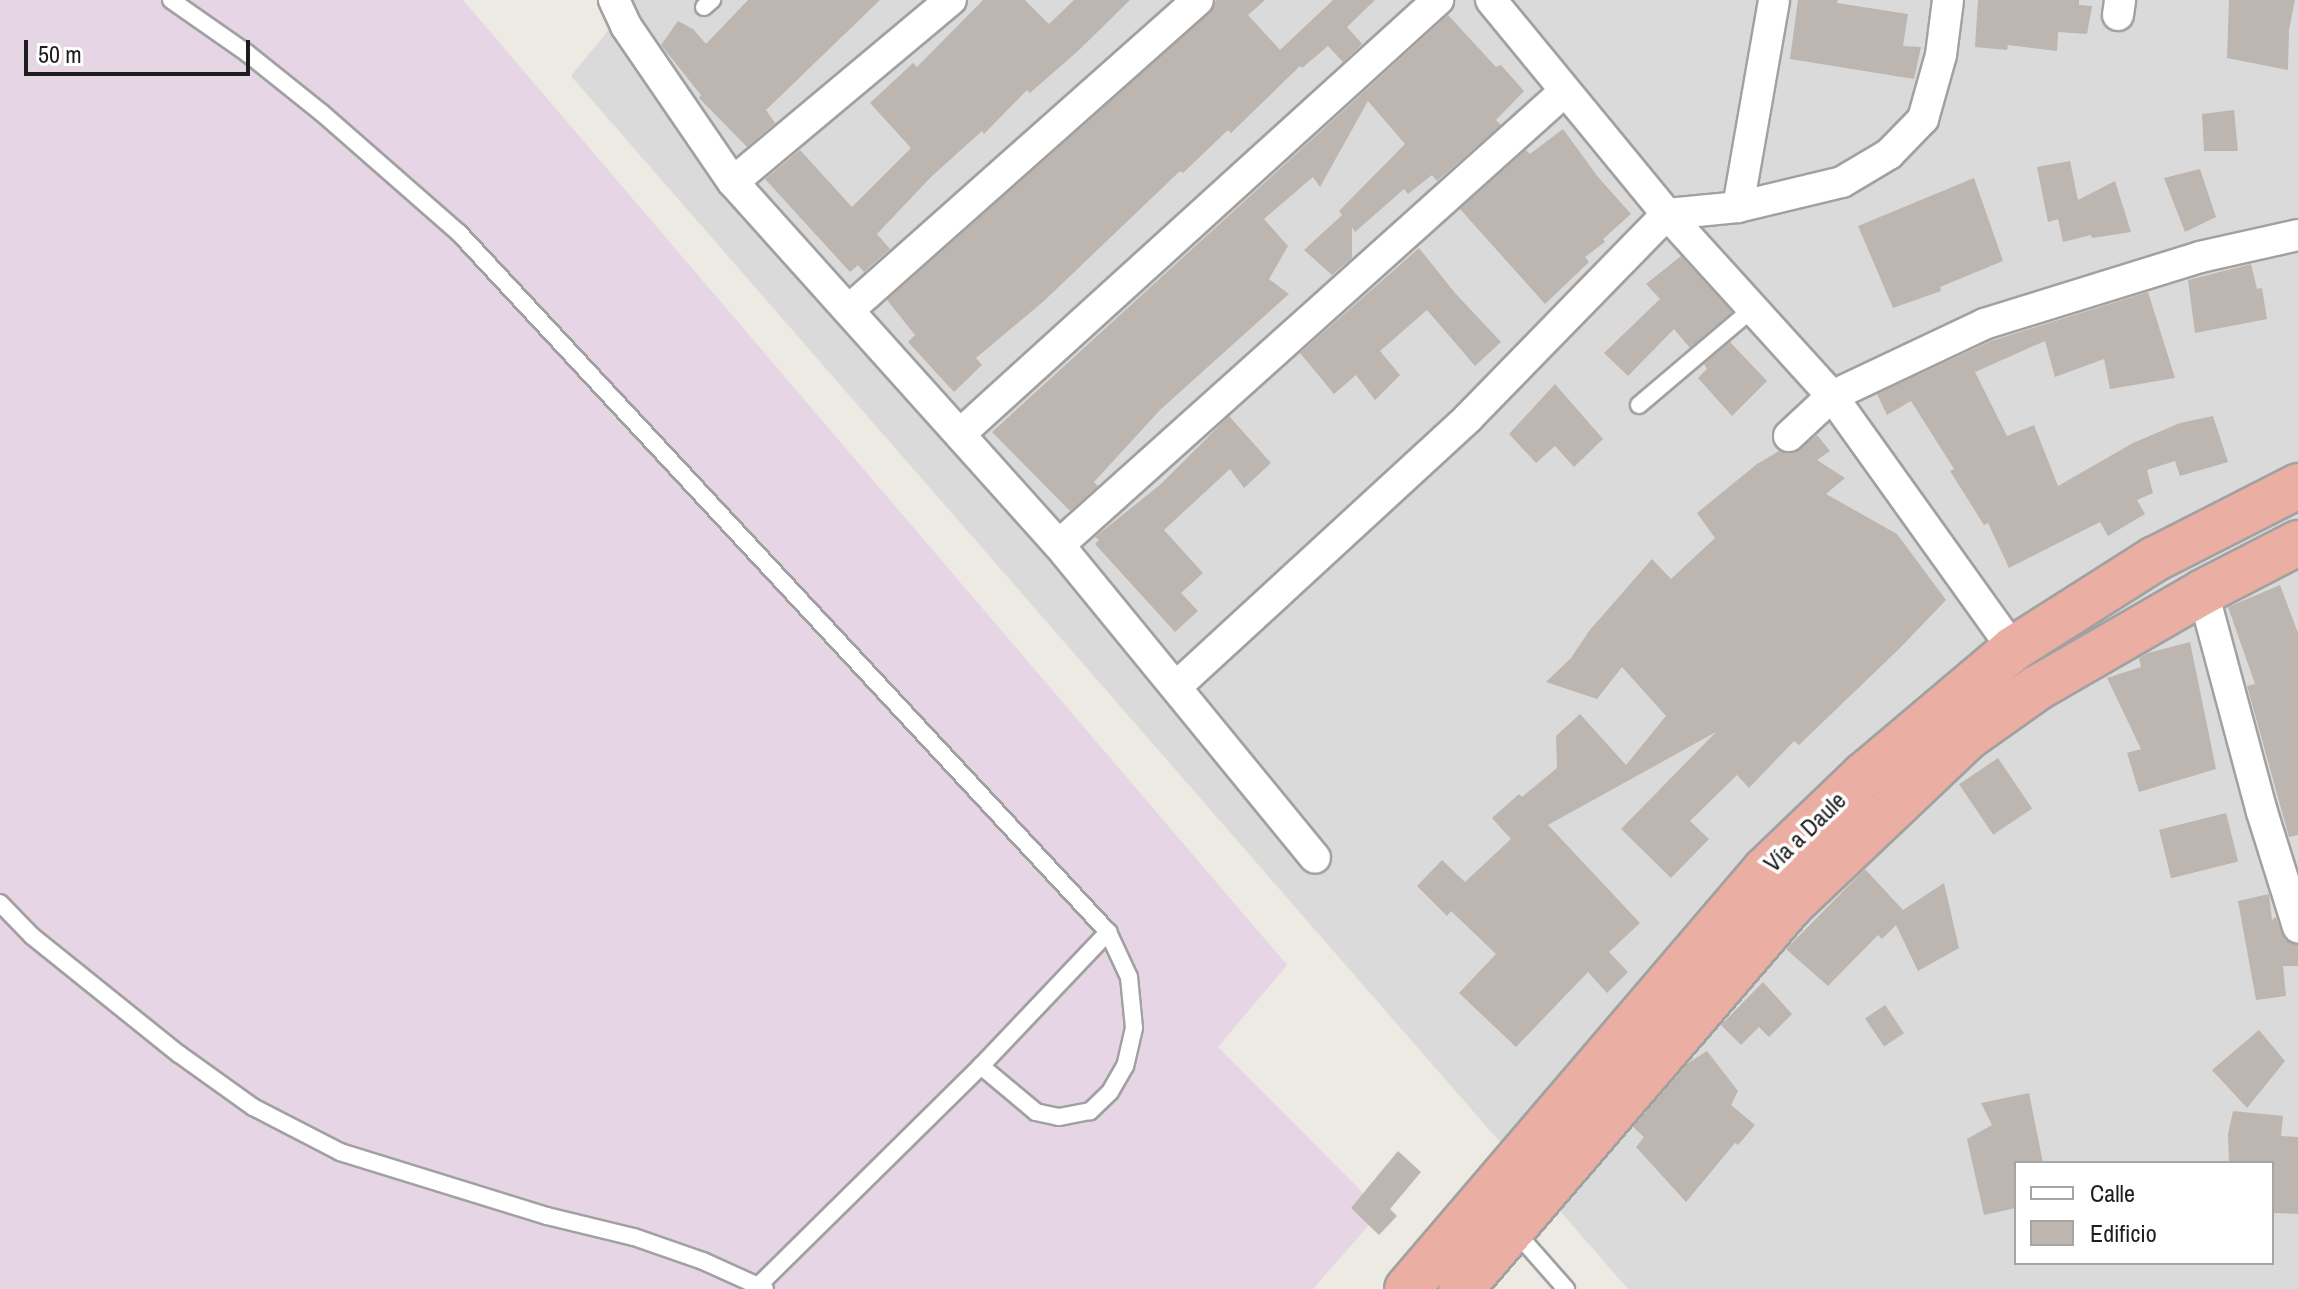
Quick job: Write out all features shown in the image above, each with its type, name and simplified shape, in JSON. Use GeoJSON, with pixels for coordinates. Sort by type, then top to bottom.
{"type":"FeatureCollection","features":[{"type":"Feature","properties":{"kind":"highway","name":"Vía a Daule"},"geometry":{"type":"LineString","coordinates":[[1461,1289],[1498,1214],[1765,870],[1864,775],[2013,649],[2155,559],[2298,486]]}},
{"type":"Feature","properties":{"kind":"highway","name":"Vía a Daule"},"geometry":{"type":"LineString","coordinates":[[1407,1289],[1498,1214],[1791,905],[1895,802],[1968,737],[2037,688],[2203,592],[2298,543]]}},
{"type":"Feature","properties":{"kind":"street"},"geometry":{"type":"LineString","coordinates":[[614,0],[626,26],[733,182],[1059,545],[1178,685],[1315,858]]}},
{"type":"Feature","properties":{"kind":"street"},"geometry":{"type":"LineString","coordinates":[[733,182],[951,0]]}},
{"type":"Feature","properties":{"kind":"street"},"geometry":{"type":"LineString","coordinates":[[850,309],[1198,0]]}},
{"type":"Feature","properties":{"kind":"street"},"geometry":{"type":"LineString","coordinates":[[960,434],[1438,0]]}},
{"type":"Feature","properties":{"kind":"street"},"geometry":{"type":"LineString","coordinates":[[1491,0],[1667,214],[1832,396],[2013,649]]}},
{"type":"Feature","properties":{"kind":"street"},"geometry":{"type":"LineString","coordinates":[[1738,207],[1774,0]]}},
{"type":"Feature","properties":{"kind":"street"},"geometry":{"type":"LineString","coordinates":[[1178,685],[1468,418],[1667,214],[1738,207],[1842,182],[1889,154],[1923,119],[1941,55],[1948,0]]}},
{"type":"Feature","properties":{"kind":"street"},"geometry":{"type":"LineString","coordinates":[[1059,545],[1565,91]]}},
{"type":"Feature","properties":{"kind":"street"},"geometry":{"type":"LineString","coordinates":[[1789,436],[1832,396],[1984,324],[2200,257],[2298,235]]}},
{"type":"Feature","properties":{"kind":"street"},"geometry":{"type":"LineString","coordinates":[[2203,592],[2262,812],[2298,927]]}},
{"type":"Feature","properties":{"kind":"lane"},"geometry":{"type":"LineString","coordinates":[[171,0],[247,53],[322,113],[459,233],[1108,932],[1129,977],[1134,1028],[1125,1066],[1110,1092],[1090,1111],[1059,1117],[1036,1112],[981,1066]]}},
{"type":"Feature","properties":{"kind":"lane"},"geometry":{"type":"LineString","coordinates":[[1639,405],[1752,309]]}},
{"type":"Feature","properties":{"kind":"lane"},"geometry":{"type":"LineString","coordinates":[[0,903],[32,936],[179,1054],[253,1107],[340,1152],[547,1216],[634,1237],[762,1287],[981,1066],[1108,932]]}},
{"type":"Feature","properties":{"kind":"lane"},"geometry":{"type":"LineString","coordinates":[[1498,1214],[1566,1289]]}},
{"type":"Feature","properties":{"kind":"shaded area"},"geometry":{"type":"Polygon","coordinates":[[[0,0],[463,0],[1287,965],[1218,1047],[1381,1211],[1313,1289],[0,1289],[0,0]]]}},
{"type":"Feature","properties":{"kind":"shaded area"},"geometry":{"type":"Polygon","coordinates":[[[633,0],[2298,0],[2298,1289],[1628,1289],[571,76],[633,0]]]}},
{"type":"Feature","properties":{"kind":"building"},"geometry":{"type":"Polygon","coordinates":[[[748,0],[880,0],[766,110],[775,123],[747,147],[699,98],[701,95],[661,45],[678,21],[693,29],[706,44],[748,0]]]}},
{"type":"Feature","properties":{"kind":"building"},"geometry":{"type":"Polygon","coordinates":[[[983,0],[1025,0],[1049,24],[1074,0],[1130,0],[1079,50],[1030,93],[1027,90],[984,134],[982,131],[931,177],[877,234],[890,249],[864,272],[858,265],[850,272],[765,179],[800,150],[852,207],[911,148],[870,103],[913,63],[917,67],[983,0]]]}},
{"type":"Feature","properties":{"kind":"building"},"geometry":{"type":"Polygon","coordinates":[[[1216,0],[1265,0],[1248,15],[1280,50],[1333,0],[1375,0],[1347,27],[1362,44],[1343,62],[1328,46],[1302,68],[1300,66],[1231,133],[1228,130],[1183,173],[1180,171],[1045,300],[976,358],[982,365],[954,392],[908,342],[915,335],[887,300],[1210,13],[1216,0]]]}},
{"type":"Feature","properties":{"kind":"building"},"geometry":{"type":"Polygon","coordinates":[[[1798,0],[1838,0],[1837,3],[1908,14],[1903,46],[1921,47],[1914,79],[1790,59],[1798,0]]]}},
{"type":"Feature","properties":{"kind":"building"},"geometry":{"type":"Polygon","coordinates":[[[1978,0],[2079,0],[2079,5],[2092,6],[2087,34],[2058,32],[2057,51],[2008,45],[2007,50],[1975,47],[1978,0]]]}},
{"type":"Feature","properties":{"kind":"building"},"geometry":{"type":"Polygon","coordinates":[[[2229,0],[2295,0],[2289,30],[2288,70],[2227,58],[2229,0]]]}},
{"type":"Feature","properties":{"kind":"building"},"geometry":{"type":"Polygon","coordinates":[[[1448,15],[1496,67],[1501,65],[1524,91],[1496,120],[1501,125],[1437,181],[1432,175],[1408,194],[1404,189],[1355,232],[1352,227],[1352,258],[1332,275],[1304,250],[1342,215],[1339,211],[1405,144],[1368,101],[1320,187],[1313,177],[1264,219],[1288,246],[1269,279],[1289,294],[1160,410],[1094,482],[1098,486],[1070,511],[992,432],[1448,15]]]}},
{"type":"Feature","properties":{"kind":"building"},"geometry":{"type":"Polygon","coordinates":[[[2234,110],[2238,151],[2204,151],[2202,114],[2234,110]]]}},
{"type":"Feature","properties":{"kind":"building"},"geometry":{"type":"Polygon","coordinates":[[[1563,129],[1598,177],[1631,214],[1603,239],[1605,242],[1585,257],[1589,262],[1545,304],[1460,209],[1526,150],[1530,154],[1563,129]]]}},
{"type":"Feature","properties":{"kind":"building"},"geometry":{"type":"Polygon","coordinates":[[[2070,161],[2078,200],[2115,181],[2131,232],[2092,238],[2091,235],[2063,242],[2058,219],[2048,222],[2037,167],[2070,161]]]}},
{"type":"Feature","properties":{"kind":"building"},"geometry":{"type":"Polygon","coordinates":[[[2200,169],[2216,217],[2185,232],[2164,178],[2200,169]]]}},
{"type":"Feature","properties":{"kind":"building"},"geometry":{"type":"Polygon","coordinates":[[[1974,178],[2003,261],[1940,287],[1941,291],[1893,308],[1858,226],[1974,178]]]}},
{"type":"Feature","properties":{"kind":"building"},"geometry":{"type":"Polygon","coordinates":[[[1419,248],[1455,293],[1501,342],[1475,366],[1427,310],[1380,351],[1400,375],[1375,400],[1356,375],[1334,394],[1300,353],[1419,248]]]}},
{"type":"Feature","properties":{"kind":"building"},"geometry":{"type":"Polygon","coordinates":[[[1681,256],[1732,312],[1690,348],[1674,329],[1628,376],[1604,353],[1660,299],[1646,284],[1681,256]]]}},
{"type":"Feature","properties":{"kind":"building"},"geometry":{"type":"Polygon","coordinates":[[[2251,264],[2257,289],[2262,288],[2267,319],[2195,333],[2188,280],[2251,264]]]}},
{"type":"Feature","properties":{"kind":"building"},"geometry":{"type":"Polygon","coordinates":[[[2148,292],[2175,378],[2110,389],[2104,359],[2055,377],[2045,341],[1975,372],[2007,436],[2034,425],[2058,486],[2133,443],[2180,423],[2213,416],[2228,462],[2180,476],[2175,461],[2147,470],[2153,493],[2137,500],[2145,514],[2108,536],[2100,522],[2009,568],[1988,523],[1984,525],[1950,471],[1954,469],[1911,401],[1887,415],[1877,394],[1991,341],[2148,292]]]}},
{"type":"Feature","properties":{"kind":"building"},"geometry":{"type":"Polygon","coordinates":[[[1730,342],[1767,381],[1732,416],[1698,378],[1707,369],[1704,364],[1730,342]]]}},
{"type":"Feature","properties":{"kind":"building"},"geometry":{"type":"Polygon","coordinates":[[[1555,384],[1603,439],[1574,467],[1555,446],[1536,463],[1509,434],[1555,384]]]}},
{"type":"Feature","properties":{"kind":"building"},"geometry":{"type":"Polygon","coordinates":[[[1229,416],[1271,463],[1244,488],[1230,469],[1164,530],[1203,573],[1181,593],[1198,611],[1175,632],[1095,544],[1099,540],[1095,537],[1161,484],[1229,416]]]}},
{"type":"Feature","properties":{"kind":"building"},"geometry":{"type":"Polygon","coordinates":[[[1817,435],[1830,451],[1817,460],[1845,478],[1826,494],[1897,534],[1946,600],[1799,745],[1794,741],[1749,788],[1737,775],[1690,821],[1709,839],[1671,878],[1621,829],[1716,732],[1548,825],[1640,923],[1609,952],[1628,972],[1607,993],[1588,972],[1516,1047],[1459,993],[1496,954],[1451,911],[1447,916],[1417,886],[1442,860],[1465,882],[1511,839],[1492,818],[1519,794],[1522,797],[1557,768],[1556,736],[1580,714],[1626,765],[1666,716],[1622,667],[1597,699],[1546,682],[1571,658],[1589,631],[1652,559],[1671,579],[1715,538],[1697,513],[1757,464],[1779,451],[1794,453],[1817,435]]]}},
{"type":"Feature","properties":{"kind":"building"},"geometry":{"type":"Polygon","coordinates":[[[2280,585],[2298,633],[2298,835],[2289,837],[2247,686],[2255,684],[2228,607],[2280,585]]]}},
{"type":"Feature","properties":{"kind":"building"},"geometry":{"type":"Polygon","coordinates":[[[2190,642],[2216,769],[2139,792],[2127,753],[2141,749],[2107,678],[2141,667],[2139,658],[2148,653],[2190,642]]]}},
{"type":"Feature","properties":{"kind":"building"},"geometry":{"type":"Polygon","coordinates":[[[1998,758],[2032,809],[1993,835],[1959,784],[1998,758]]]}},
{"type":"Feature","properties":{"kind":"building"},"geometry":{"type":"Polygon","coordinates":[[[2226,813],[2238,862],[2171,878],[2159,830],[2226,813]]]}},
{"type":"Feature","properties":{"kind":"building"},"geometry":{"type":"Polygon","coordinates":[[[1865,869],[1903,910],[1944,883],[1959,948],[1918,971],[1896,925],[1882,939],[1878,935],[1828,986],[1786,949],[1865,869]]]}},
{"type":"Feature","properties":{"kind":"building"},"geometry":{"type":"Polygon","coordinates":[[[2269,894],[2272,920],[2276,917],[2285,940],[2298,944],[2298,966],[2283,966],[2286,996],[2256,1000],[2238,901],[2269,894]]]}},
{"type":"Feature","properties":{"kind":"building"},"geometry":{"type":"Polygon","coordinates":[[[1763,982],[1792,1014],[1769,1037],[1759,1027],[1741,1045],[1721,1025],[1763,982]]]}},
{"type":"Feature","properties":{"kind":"building"},"geometry":{"type":"Polygon","coordinates":[[[1885,1005],[1904,1033],[1884,1047],[1865,1018],[1885,1005]]]}},
{"type":"Feature","properties":{"kind":"building"},"geometry":{"type":"Polygon","coordinates":[[[2259,1030],[2285,1061],[2247,1108],[2212,1070],[2259,1030]]]}},
{"type":"Feature","properties":{"kind":"building"},"geometry":{"type":"Polygon","coordinates":[[[1707,1051],[1738,1091],[1731,1105],[1755,1125],[1738,1145],[1735,1143],[1686,1202],[1636,1147],[1644,1137],[1633,1127],[1688,1063],[1707,1051]]]}},
{"type":"Feature","properties":{"kind":"building"},"geometry":{"type":"Polygon","coordinates":[[[2029,1093],[2043,1161],[2014,1161],[2014,1208],[1984,1215],[1967,1139],[1992,1125],[1981,1103],[2029,1093]]]}},
{"type":"Feature","properties":{"kind":"building"},"geometry":{"type":"Polygon","coordinates":[[[2233,1111],[2283,1116],[2281,1136],[2298,1137],[2298,1214],[2274,1213],[2274,1161],[2229,1161],[2228,1134],[2233,1111]]]}},
{"type":"Feature","properties":{"kind":"building"},"geometry":{"type":"Polygon","coordinates":[[[1398,1151],[1421,1172],[1390,1209],[1397,1216],[1379,1235],[1351,1208],[1398,1151]]]}}]}
